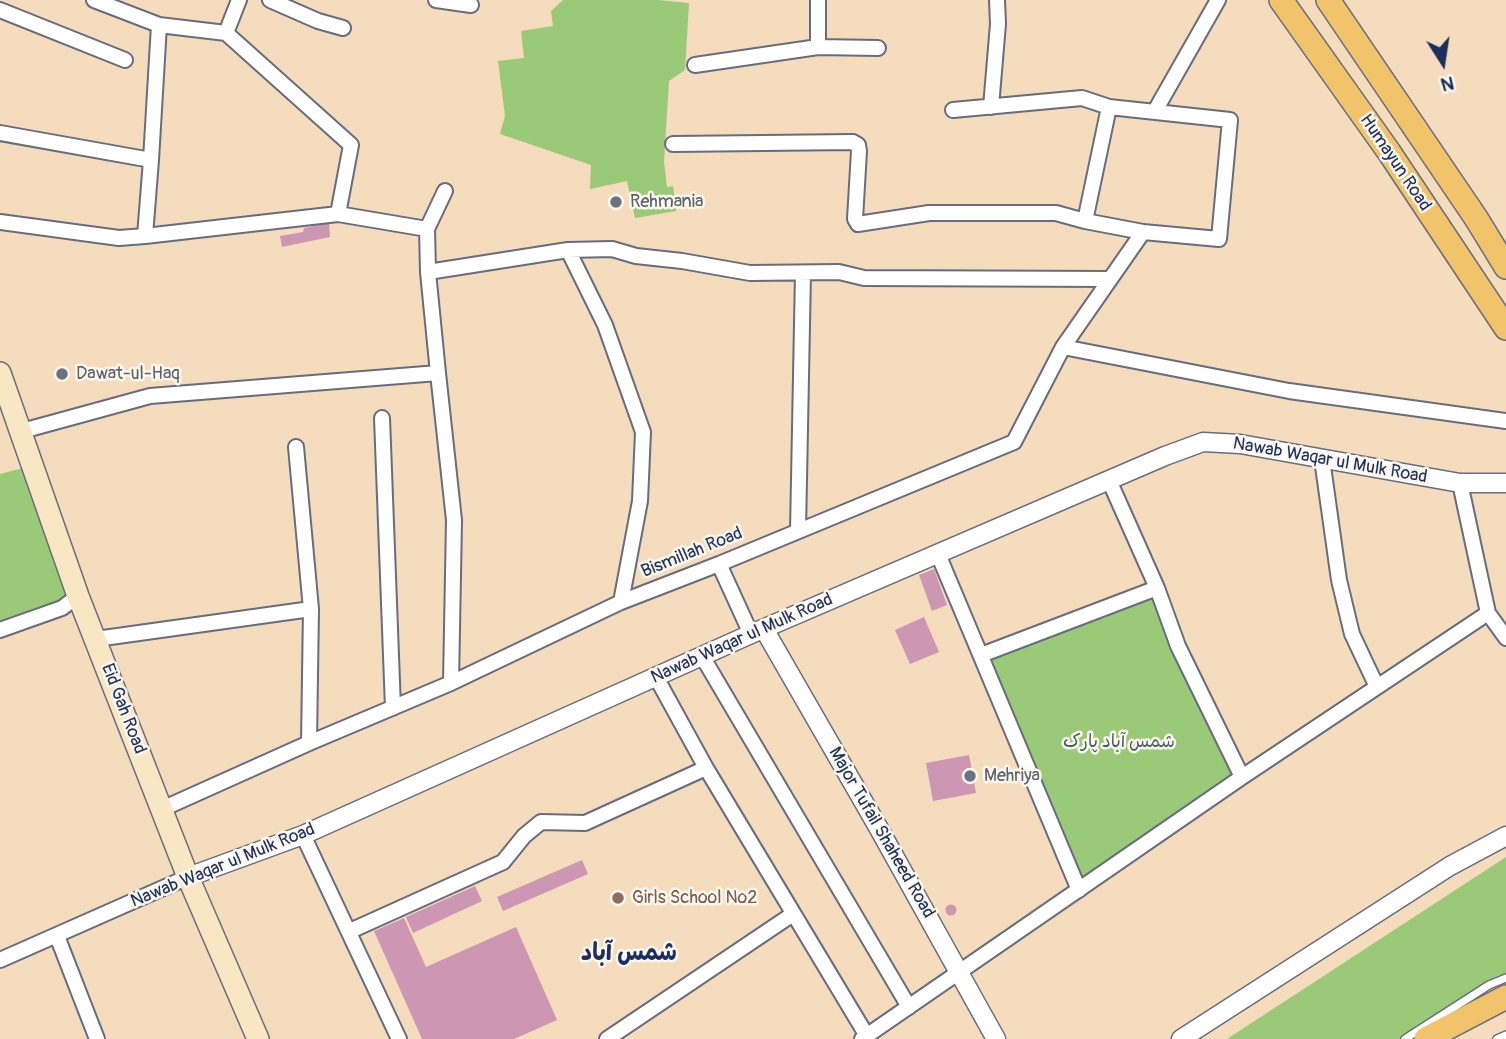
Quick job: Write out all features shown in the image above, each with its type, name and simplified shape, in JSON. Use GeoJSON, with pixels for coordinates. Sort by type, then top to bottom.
{"type":"FeatureCollection","features":[{"type":"Feature","properties":{"kind":"main road","name":"Humayun Road"},"geometry":{"type":"LineString","coordinates":[[1281,0],[1389,152],[1506,328]]}},
{"type":"Feature","properties":{"kind":"main road","name":"Humayun Road"},"geometry":{"type":"LineString","coordinates":[[1328,0],[1448,176],[1506,267]]}},
{"type":"Feature","properties":{"kind":"main road","name":"Eid Gah Road"},"geometry":{"type":"LineString","coordinates":[[0,373],[78,596],[188,877],[258,1039]]}},
{"type":"Feature","properties":{"kind":"main road"},"geometry":{"type":"LineString","coordinates":[[1439,1037],[1506,997]]}},
{"type":"Feature","properties":{"kind":"main road"},"geometry":{"type":"LineString","coordinates":[[1439,1037],[1506,1013]]}},
{"type":"Feature","properties":{"kind":"street"},"geometry":{"type":"LineString","coordinates":[[94,0],[159,25],[226,33],[351,145],[338,214]]}},
{"type":"Feature","properties":{"kind":"street"},"geometry":{"type":"LineString","coordinates":[[226,33],[239,0]]}},
{"type":"Feature","properties":{"kind":"street"},"geometry":{"type":"LineString","coordinates":[[270,0],[318,21],[343,28]]}},
{"type":"Feature","properties":{"kind":"street"},"geometry":{"type":"LineString","coordinates":[[436,0],[471,5]]}},
{"type":"Feature","properties":{"kind":"street"},"geometry":{"type":"LineString","coordinates":[[818,0],[818,47]]}},
{"type":"Feature","properties":{"kind":"street"},"geometry":{"type":"LineString","coordinates":[[991,107],[998,24],[997,0]]}},
{"type":"Feature","properties":{"kind":"street"},"geometry":{"type":"LineString","coordinates":[[1155,111],[1218,0]]}},
{"type":"Feature","properties":{"kind":"street"},"geometry":{"type":"LineString","coordinates":[[0,10],[125,60]]}},
{"type":"Feature","properties":{"kind":"street"},"geometry":{"type":"LineString","coordinates":[[145,236],[159,25]]}},
{"type":"Feature","properties":{"kind":"street"},"geometry":{"type":"LineString","coordinates":[[695,65],[818,47],[878,48]]}},
{"type":"Feature","properties":{"kind":"street"},"geometry":{"type":"LineString","coordinates":[[673,144],[853,142],[858,145],[859,151],[855,219],[858,224],[929,213],[1056,213],[1143,232],[1219,239],[1230,120],[1109,107],[1082,98],[953,110]]}},
{"type":"Feature","properties":{"kind":"street"},"geometry":{"type":"LineString","coordinates":[[1085,221],[1109,107]]}},
{"type":"Feature","properties":{"kind":"street"},"geometry":{"type":"LineString","coordinates":[[0,133],[150,160]]}},
{"type":"Feature","properties":{"kind":"street"},"geometry":{"type":"LineString","coordinates":[[446,191],[427,229],[428,272],[454,520],[451,683]]}},
{"type":"Feature","properties":{"kind":"street"},"geometry":{"type":"LineString","coordinates":[[0,222],[120,238],[338,214],[427,229]]}},
{"type":"Feature","properties":{"kind":"street","name":"Bismillah Road"},"geometry":{"type":"LineString","coordinates":[[162,809],[451,683],[621,602],[1014,442],[1063,347],[1143,232]]}},
{"type":"Feature","properties":{"kind":"street"},"geometry":{"type":"LineString","coordinates":[[428,272],[568,250],[612,249],[636,256],[751,273],[839,272],[864,278],[1109,279]]}},
{"type":"Feature","properties":{"kind":"street"},"geometry":{"type":"LineString","coordinates":[[568,250],[605,325],[643,432],[640,500],[621,602]]}},
{"type":"Feature","properties":{"kind":"street"},"geometry":{"type":"LineString","coordinates":[[797,531],[803,274]]}},
{"type":"Feature","properties":{"kind":"street"},"geometry":{"type":"LineString","coordinates":[[1063,347],[1289,391],[1506,421]]}},
{"type":"Feature","properties":{"kind":"street"},"geometry":{"type":"LineString","coordinates":[[22,431],[150,397],[438,373]]}},
{"type":"Feature","properties":{"kind":"street"},"geometry":{"type":"LineString","coordinates":[[383,418],[393,708]]}},
{"type":"Feature","properties":{"kind":"street","name":"Nawab Waqar ul Mulk Road"},"geometry":{"type":"LineString","coordinates":[[0,960],[188,877],[303,835],[702,656],[1203,442],[1240,444],[1460,483],[1506,483]]}},
{"type":"Feature","properties":{"kind":"street"},"geometry":{"type":"LineString","coordinates":[[296,447],[311,609],[309,743]]}},
{"type":"Feature","properties":{"kind":"street"},"geometry":{"type":"LineString","coordinates":[[1322,460],[1339,580],[1352,634],[1377,687]]}},
{"type":"Feature","properties":{"kind":"street"},"geometry":{"type":"LineString","coordinates":[[1109,480],[1157,588],[1178,646],[1242,777]]}},
{"type":"Feature","properties":{"kind":"street"},"geometry":{"type":"LineString","coordinates":[[1460,483],[1488,613],[1506,638]]}},
{"type":"Feature","properties":{"kind":"street"},"geometry":{"type":"LineString","coordinates":[[938,554],[1079,890]]}},
{"type":"Feature","properties":{"kind":"street"},"geometry":{"type":"LineString","coordinates":[[719,564],[757,632]]}},
{"type":"Feature","properties":{"kind":"street"},"geometry":{"type":"LineString","coordinates":[[981,655],[1157,588]]}},
{"type":"Feature","properties":{"kind":"street"},"geometry":{"type":"LineString","coordinates":[[0,630],[62,608],[78,596]]}},
{"type":"Feature","properties":{"kind":"street"},"geometry":{"type":"LineString","coordinates":[[96,639],[311,609]]}},
{"type":"Feature","properties":{"kind":"street"},"geometry":{"type":"LineString","coordinates":[[656,677],[706,768],[865,1037],[1242,777],[1488,613]]}},
{"type":"Feature","properties":{"kind":"street","name":"Major Tufail Shaheed Road"},"geometry":{"type":"LineString","coordinates":[[757,632],[996,1039]]}},
{"type":"Feature","properties":{"kind":"street"},"geometry":{"type":"LineString","coordinates":[[702,656],[909,1007]]}},
{"type":"Feature","properties":{"kind":"street"},"geometry":{"type":"LineString","coordinates":[[350,931],[503,862],[524,836],[541,822],[584,823],[706,768]]}},
{"type":"Feature","properties":{"kind":"street"},"geometry":{"type":"LineString","coordinates":[[303,835],[400,1039]]}},
{"type":"Feature","properties":{"kind":"street"},"geometry":{"type":"LineString","coordinates":[[1181,1039],[1450,866],[1506,836]]}},
{"type":"Feature","properties":{"kind":"street"},"geometry":{"type":"LineString","coordinates":[[607,1039],[793,914]]}},
{"type":"Feature","properties":{"kind":"street"},"geometry":{"type":"LineString","coordinates":[[57,936],[97,1039]]}},
{"type":"Feature","properties":{"kind":"lane"},"geometry":{"type":"LineString","coordinates":[[1405,1039],[1489,985],[1506,978]]}},
{"type":"Feature","properties":{"kind":"lane"},"geometry":{"type":"LineString","coordinates":[[1497,1039],[1506,1035]]}},
{"type":"Feature","properties":{"kind":"green space"},"geometry":{"type":"Polygon","coordinates":[[[563,0],[658,0],[689,3],[685,70],[669,81],[664,162],[667,187],[673,186],[676,211],[635,218],[627,181],[590,189],[591,165],[500,134],[505,116],[498,61],[524,58],[521,31],[553,26],[551,11],[563,0]]]}},
{"type":"Feature","properties":{"kind":"green space"},"geometry":{"type":"Polygon","coordinates":[[[27,467],[76,597],[0,622],[0,474],[27,467]]]}},
{"type":"Feature","properties":{"kind":"green space","name":"شمس آباد پارک"},"geometry":{"type":"Polygon","coordinates":[[[1154,594],[1238,776],[1080,886],[986,658],[1154,594]]]}},
{"type":"Feature","properties":{"kind":"green space"},"geometry":{"type":"Polygon","coordinates":[[[1506,857],[1506,979],[1410,1039],[1227,1039],[1506,857]]]}},
{"type":"Feature","properties":{"kind":"building"},"geometry":{"type":"Polygon","coordinates":[[[329,223],[330,237],[282,247],[280,236],[329,223]]]}},
{"type":"Feature","properties":{"kind":"building"},"geometry":{"type":"Polygon","coordinates":[[[934,569],[947,605],[932,611],[919,575],[934,569]]]}},
{"type":"Feature","properties":{"kind":"building"},"geometry":{"type":"Polygon","coordinates":[[[924,617],[939,652],[910,664],[895,630],[924,617]]]}},
{"type":"Feature","properties":{"kind":"building"},"geometry":{"type":"Polygon","coordinates":[[[969,755],[976,793],[933,801],[926,763],[969,755]]]}},
{"type":"Feature","properties":{"kind":"building"},"geometry":{"type":"Polygon","coordinates":[[[582,860],[588,874],[503,911],[497,897],[582,860]]]}},
{"type":"Feature","properties":{"kind":"building"},"geometry":{"type":"Polygon","coordinates":[[[475,886],[482,901],[413,933],[406,917],[475,886]]]}},
{"type":"Feature","properties":{"kind":"building"},"geometry":{"type":"Polygon","coordinates":[[[951,905],[955,906],[955,914],[951,915],[947,914],[946,910],[947,906],[951,905]]]}},
{"type":"Feature","properties":{"kind":"building"},"geometry":{"type":"Polygon","coordinates":[[[404,918],[426,967],[516,927],[557,1020],[514,1039],[422,1039],[374,931],[404,918]]]}},
{"type":"Feature","properties":{"kind":"place","name":"Rehmania"},"geometry":{"type":"Point","coordinates":[616,202]}},
{"type":"Feature","properties":{"kind":"place","name":"Dawat-ul-Haq"},"geometry":{"type":"Point","coordinates":[62,374]}},
{"type":"Feature","properties":{"kind":"place","name":"Mehriya"},"geometry":{"type":"Point","coordinates":[970,776]}},
{"type":"Feature","properties":{"kind":"place","name":"Girls School No2"},"geometry":{"type":"Point","coordinates":[618,898]}},
{"type":"Feature","properties":{"kind":"district","name":"شمس آباد"},"geometry":{"type":"Point","coordinates":[629,954]}}]}
